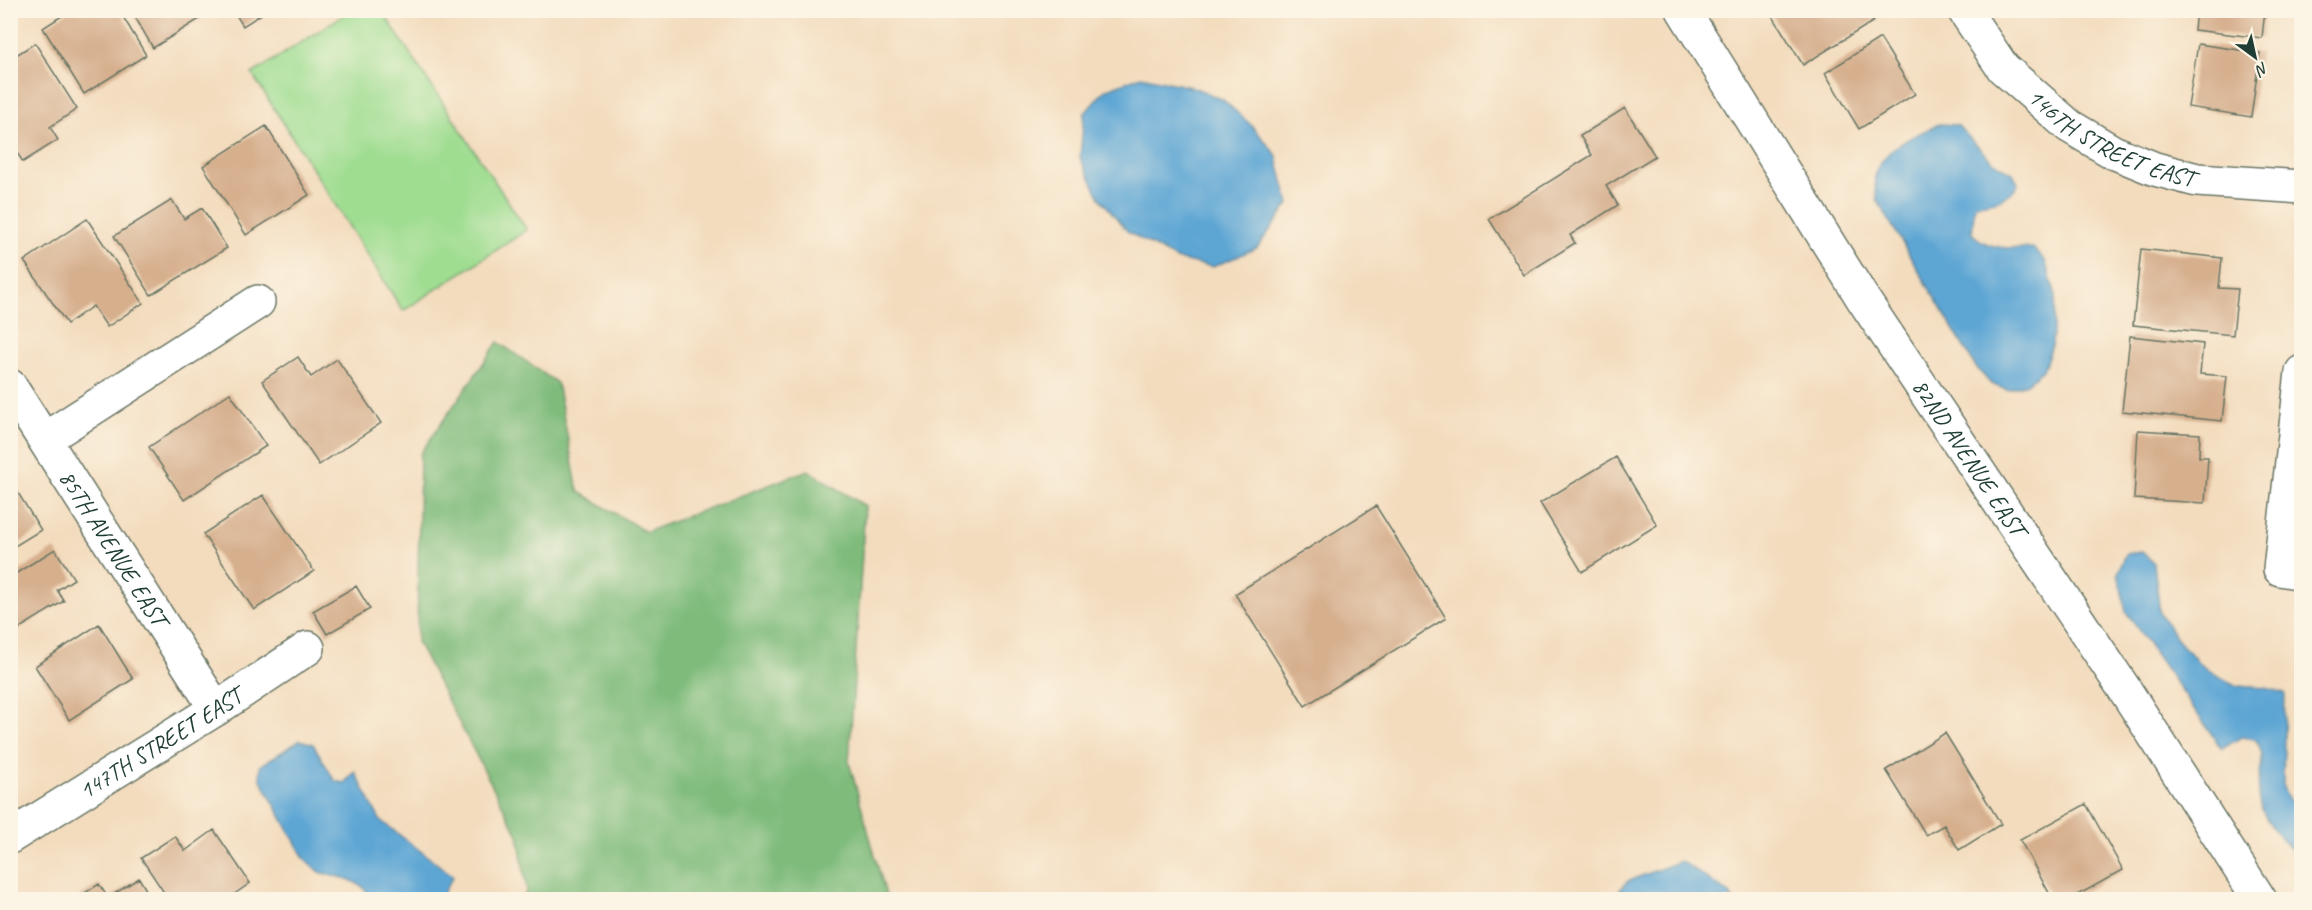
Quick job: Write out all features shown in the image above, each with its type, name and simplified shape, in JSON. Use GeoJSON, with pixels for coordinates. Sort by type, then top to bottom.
{"type":"FeatureCollection","features":[{"type":"Feature","properties":{"kind":"street","name":"82ND AVENUE EAST"},"geometry":{"type":"LineString","coordinates":[[1683,10],[1863,300],[2127,693],[2260,900]]}},
{"type":"Feature","properties":{"kind":"street","name":"146TH STREET EAST"},"geometry":{"type":"LineString","coordinates":[[1964,10],[2003,68],[2069,126],[2114,152],[2155,169],[2197,180],[2301,187]]}},
{"type":"Feature","properties":{"kind":"street"},"geometry":{"type":"LineString","coordinates":[[45,439],[258,302]]}},
{"type":"Feature","properties":{"kind":"street"},"geometry":{"type":"LineString","coordinates":[[2291,571],[2301,372]]}},
{"type":"Feature","properties":{"kind":"street","name":"85TH AVENUE EAST"},"geometry":{"type":"LineString","coordinates":[[10,386],[216,709]]}},
{"type":"Feature","properties":{"kind":"street","name":"147TH STREET EAST"},"geometry":{"type":"LineString","coordinates":[[10,837],[216,709],[308,648]]}},
{"type":"Feature","properties":{"kind":"green space"},"geometry":{"type":"Polygon","coordinates":[[[350,11],[382,11],[527,230],[403,311],[252,74],[350,11]]]}},
{"type":"Feature","properties":{"kind":"green space"},"geometry":{"type":"Polygon","coordinates":[[[498,342],[557,383],[578,491],[646,532],[808,470],[865,506],[849,762],[887,899],[521,899],[527,891],[518,835],[417,642],[420,454],[498,342]]]}},
{"type":"Feature","properties":{"kind":"water"},"geometry":{"type":"Polygon","coordinates":[[[1141,76],[1195,88],[1222,99],[1250,124],[1276,154],[1289,204],[1257,248],[1213,267],[1176,259],[1128,232],[1100,198],[1080,158],[1084,114],[1105,90],[1141,76]]]}},
{"type":"Feature","properties":{"kind":"water"},"geometry":{"type":"Polygon","coordinates":[[[1939,124],[1957,125],[1993,162],[2013,173],[2018,184],[2010,194],[1999,200],[1975,204],[1972,233],[1992,246],[2033,248],[2045,261],[2056,295],[2052,345],[2043,370],[2026,384],[2007,390],[1991,384],[1975,366],[1877,200],[1875,177],[1884,158],[1900,144],[1939,124]]]}},
{"type":"Feature","properties":{"kind":"water"},"geometry":{"type":"Polygon","coordinates":[[[2142,552],[2154,563],[2160,613],[2181,645],[2207,670],[2237,686],[2266,688],[2285,693],[2283,787],[2289,800],[2302,805],[2301,842],[2291,849],[2268,822],[2260,805],[2258,788],[2262,757],[2255,739],[2241,737],[2222,749],[2126,612],[2118,573],[2126,554],[2142,552]]]}},
{"type":"Feature","properties":{"kind":"water"},"geometry":{"type":"Polygon","coordinates":[[[300,740],[313,744],[335,781],[344,783],[355,772],[380,820],[453,876],[440,899],[372,899],[362,886],[348,879],[319,872],[304,858],[260,778],[260,766],[300,740]]]}},
{"type":"Feature","properties":{"kind":"water"},"geometry":{"type":"Polygon","coordinates":[[[1681,861],[1730,894],[1733,899],[1611,899],[1628,881],[1681,861]]]}},
{"type":"Feature","properties":{"kind":"building"},"geometry":{"type":"Polygon","coordinates":[[[71,10],[119,10],[146,55],[84,94],[43,28],[71,10]]]}},
{"type":"Feature","properties":{"kind":"building"},"geometry":{"type":"Polygon","coordinates":[[[131,10],[214,10],[153,48],[131,10]]]}},
{"type":"Feature","properties":{"kind":"building"},"geometry":{"type":"Polygon","coordinates":[[[233,10],[268,10],[243,26],[233,10]]]}},
{"type":"Feature","properties":{"kind":"building"},"geometry":{"type":"Polygon","coordinates":[[[1769,10],[1867,10],[1874,21],[1803,65],[1769,10]]]}},
{"type":"Feature","properties":{"kind":"building"},"geometry":{"type":"Polygon","coordinates":[[[2196,10],[2265,10],[2262,38],[2194,30],[2196,10]]]}},
{"type":"Feature","properties":{"kind":"building"},"geometry":{"type":"Polygon","coordinates":[[[1880,38],[1915,94],[1859,129],[1825,73],[1880,38]]]}},
{"type":"Feature","properties":{"kind":"building"},"geometry":{"type":"Polygon","coordinates":[[[35,43],[77,109],[50,127],[58,140],[23,162],[10,142],[10,59],[35,43]]]}},
{"type":"Feature","properties":{"kind":"building"},"geometry":{"type":"Polygon","coordinates":[[[2198,44],[2260,53],[2251,117],[2188,107],[2198,44]]]}},
{"type":"Feature","properties":{"kind":"building"},"geometry":{"type":"Polygon","coordinates":[[[1625,108],[1655,156],[1606,186],[1618,205],[1570,235],[1575,243],[1524,275],[1489,219],[1592,155],[1580,136],[1625,108]]]}},
{"type":"Feature","properties":{"kind":"building"},"geometry":{"type":"Polygon","coordinates":[[[266,126],[309,195],[246,235],[203,166],[266,126]]]}},
{"type":"Feature","properties":{"kind":"building"},"geometry":{"type":"Polygon","coordinates":[[[172,200],[184,219],[202,208],[227,248],[151,295],[114,236],[172,200]]]}},
{"type":"Feature","properties":{"kind":"building"},"geometry":{"type":"Polygon","coordinates":[[[87,219],[143,303],[107,327],[93,306],[67,324],[24,261],[87,219]]]}},
{"type":"Feature","properties":{"kind":"building"},"geometry":{"type":"Polygon","coordinates":[[[2141,249],[2222,258],[2219,288],[2238,289],[2233,335],[2133,325],[2141,249]]]}},
{"type":"Feature","properties":{"kind":"building"},"geometry":{"type":"Polygon","coordinates":[[[2130,336],[2203,344],[2200,374],[2227,376],[2222,421],[2122,411],[2130,336]]]}},
{"type":"Feature","properties":{"kind":"building"},"geometry":{"type":"Polygon","coordinates":[[[298,357],[311,377],[337,359],[381,423],[319,465],[262,381],[298,357]]]}},
{"type":"Feature","properties":{"kind":"building"},"geometry":{"type":"Polygon","coordinates":[[[230,393],[266,446],[184,500],[149,447],[230,393]]]}},
{"type":"Feature","properties":{"kind":"building"},"geometry":{"type":"Polygon","coordinates":[[[2138,430],[2200,434],[2199,457],[2208,457],[2205,503],[2134,499],[2138,430]]]}},
{"type":"Feature","properties":{"kind":"building"},"geometry":{"type":"Polygon","coordinates":[[[1616,457],[1657,525],[1582,572],[1540,503],[1616,457]]]}},
{"type":"Feature","properties":{"kind":"building"},"geometry":{"type":"Polygon","coordinates":[[[10,480],[41,530],[10,549],[10,480]]]}},
{"type":"Feature","properties":{"kind":"building"},"geometry":{"type":"Polygon","coordinates":[[[263,495],[314,571],[254,610],[203,534],[263,495]]]}},
{"type":"Feature","properties":{"kind":"building"},"geometry":{"type":"Polygon","coordinates":[[[1376,506],[1446,618],[1305,706],[1235,594],[1376,506]]]}},
{"type":"Feature","properties":{"kind":"building"},"geometry":{"type":"Polygon","coordinates":[[[55,549],[74,579],[57,590],[64,601],[10,634],[10,577],[55,549]]]}},
{"type":"Feature","properties":{"kind":"building"},"geometry":{"type":"Polygon","coordinates":[[[356,586],[370,609],[327,634],[313,611],[356,586]]]}},
{"type":"Feature","properties":{"kind":"building"},"geometry":{"type":"Polygon","coordinates":[[[99,624],[133,679],[69,720],[35,666],[99,624]]]}},
{"type":"Feature","properties":{"kind":"building"},"geometry":{"type":"Polygon","coordinates":[[[1945,733],[2001,824],[1959,850],[1944,825],[1926,835],[1886,770],[1945,733]]]}},
{"type":"Feature","properties":{"kind":"building"},"geometry":{"type":"Polygon","coordinates":[[[2086,804],[2123,870],[2069,900],[2053,900],[2020,840],[2086,804]]]}},
{"type":"Feature","properties":{"kind":"building"},"geometry":{"type":"Polygon","coordinates":[[[214,830],[250,883],[226,900],[169,900],[141,858],[175,836],[185,851],[214,830]]]}},
{"type":"Feature","properties":{"kind":"building"},"geometry":{"type":"Polygon","coordinates":[[[139,878],[152,900],[74,900],[99,884],[108,898],[139,878]]]}}]}
